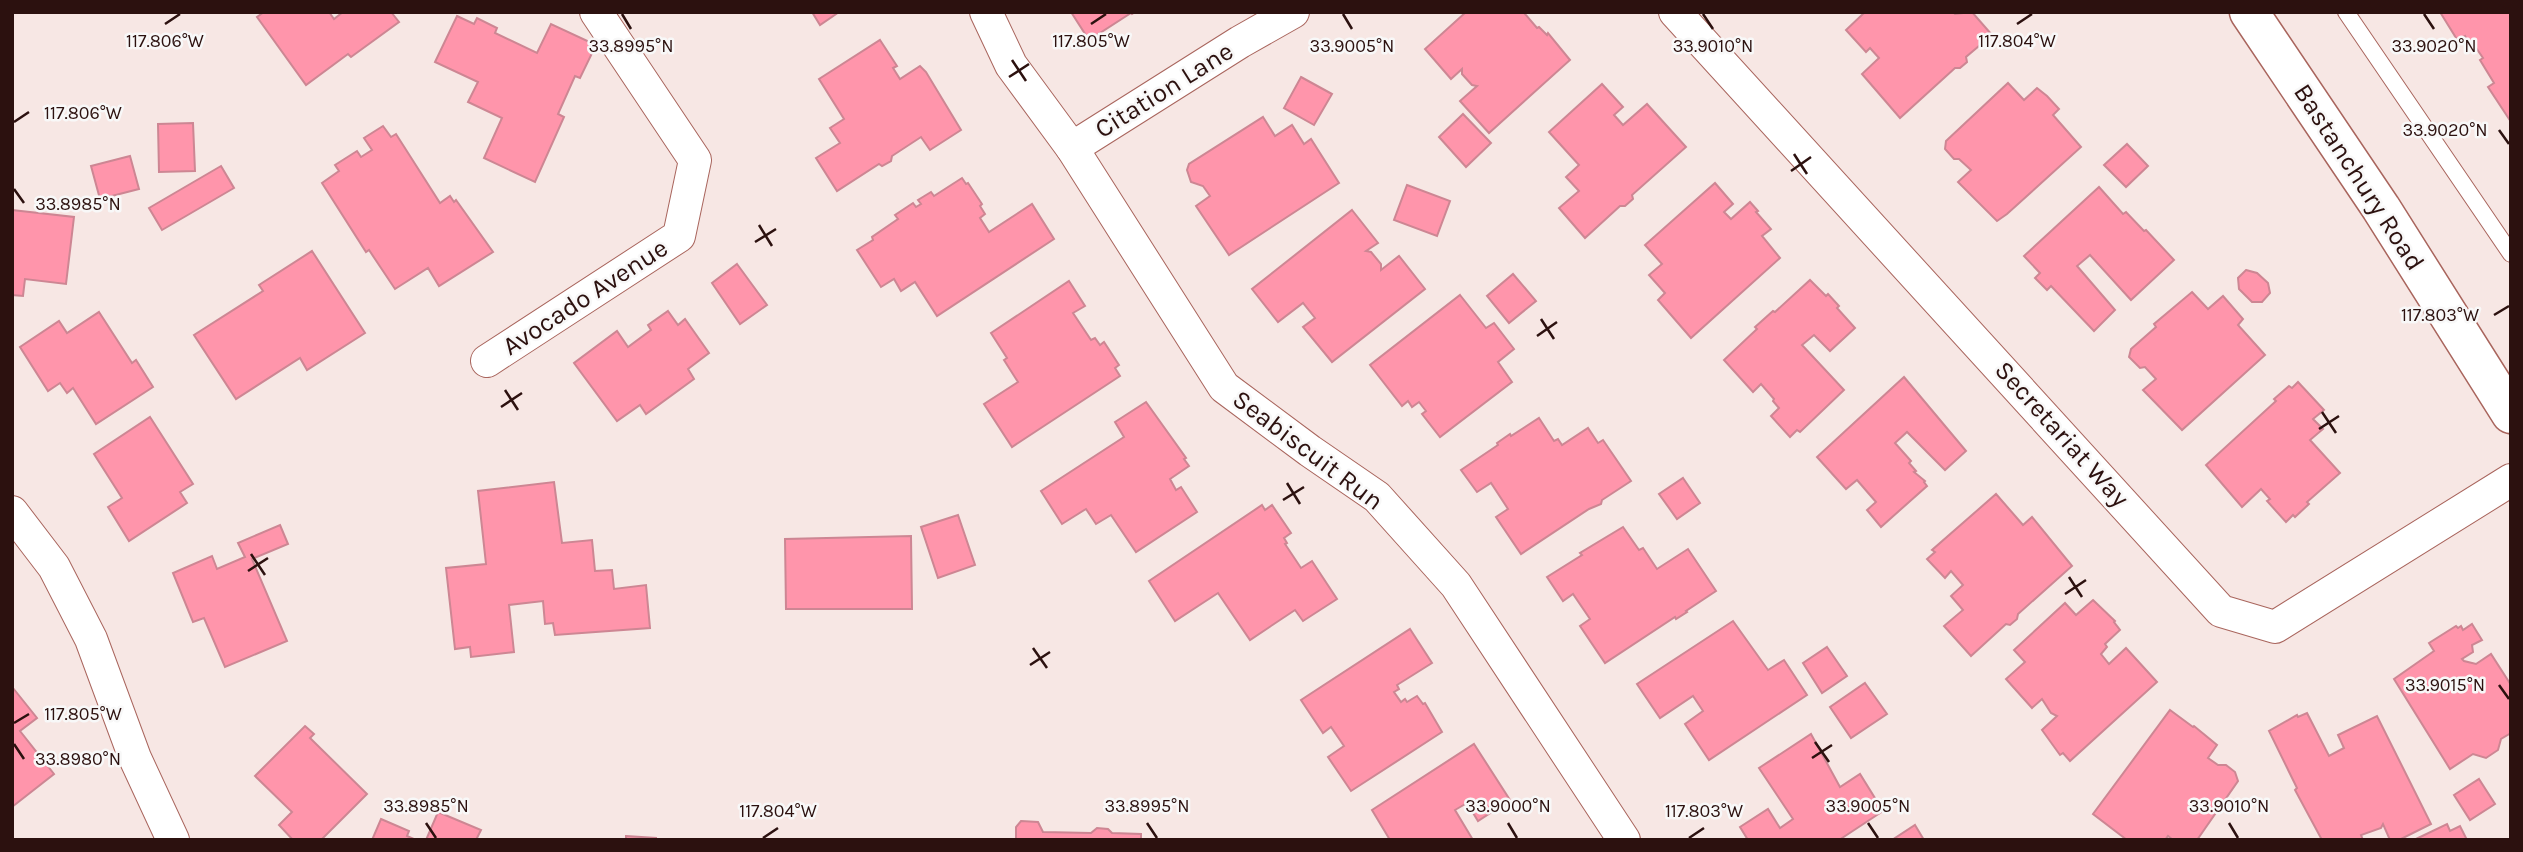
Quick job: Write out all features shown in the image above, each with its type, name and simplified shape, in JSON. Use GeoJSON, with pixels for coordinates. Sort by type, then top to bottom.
{"type":"FeatureCollection","features":[{"type":"Feature","properties":{"kind":"main road","name":"Bastanchury Road"},"geometry":{"type":"LineString","coordinates":[[2249,12],[2381,208],[2511,414]]}},
{"type":"Feature","properties":{"kind":"street","name":"Avocado Avenue"},"geometry":{"type":"LineString","coordinates":[[487,361],[679,236],[695,160],[596,12]]}},
{"type":"Feature","properties":{"kind":"street","name":"Seabiscuit Run"},"geometry":{"type":"LineString","coordinates":[[986,12],[1012,65],[1072,148],[1224,387],[1310,452],[1377,497],[1456,586],[1625,840]]}},
{"type":"Feature","properties":{"kind":"street","name":"Citation Lane"},"geometry":{"type":"LineString","coordinates":[[1072,148],[1240,42],[1293,12]]}},
{"type":"Feature","properties":{"kind":"street","name":"Secretariat Way"},"geometry":{"type":"LineString","coordinates":[[1675,12],[2221,611],[2276,627],[2511,480]]}},
{"type":"Feature","properties":{"kind":"street"},"geometry":{"type":"LineString","coordinates":[[12,512],[54,567],[91,639],[135,758],[173,840]]}},
{"type":"Feature","properties":{"kind":"lane"},"geometry":{"type":"LineString","coordinates":[[2346,12],[2511,254]]}},
{"type":"Feature","properties":{"kind":"building"},"geometry":{"type":"Polygon","coordinates":[[[264,12],[329,12],[334,19],[343,12],[391,12],[399,22],[351,57],[348,54],[306,85],[257,17],[264,12]]]}},
{"type":"Feature","properties":{"kind":"building"},"geometry":{"type":"Polygon","coordinates":[[[812,12],[839,12],[820,25],[812,12]]]}},
{"type":"Feature","properties":{"kind":"building"},"geometry":{"type":"Polygon","coordinates":[[[1071,12],[1135,12],[1089,40],[1071,12]]]}},
{"type":"Feature","properties":{"kind":"building"},"geometry":{"type":"Polygon","coordinates":[[[1466,12],[1527,12],[1525,14],[1537,28],[1547,35],[1548,33],[1570,60],[1489,133],[1460,101],[1477,86],[1472,85],[1462,74],[1462,69],[1451,79],[1425,49],[1466,12]]]}},
{"type":"Feature","properties":{"kind":"building"},"geometry":{"type":"Polygon","coordinates":[[[1865,12],[1972,12],[1992,35],[1966,57],[1967,62],[1960,68],[1955,68],[1900,118],[1862,74],[1879,58],[1870,48],[1866,52],[1846,30],[1865,12]]]}},
{"type":"Feature","properties":{"kind":"building"},"geometry":{"type":"Polygon","coordinates":[[[2440,12],[2511,12],[2511,122],[2488,87],[2494,83],[2480,60],[2483,58],[2474,45],[2471,47],[2465,36],[2458,41],[2440,12]]]}},
{"type":"Feature","properties":{"kind":"building"},"geometry":{"type":"Polygon","coordinates":[[[457,16],[474,24],[477,18],[497,28],[495,33],[537,53],[551,24],[596,45],[580,78],[575,76],[558,114],[564,117],[535,182],[484,158],[502,118],[468,102],[478,82],[435,62],[457,16]]]}},
{"type":"Feature","properties":{"kind":"building"},"geometry":{"type":"Polygon","coordinates":[[[880,40],[897,66],[893,68],[900,79],[920,66],[926,72],[961,130],[930,150],[921,137],[892,156],[891,161],[882,166],[879,164],[837,191],[816,158],[840,143],[830,128],[844,119],[819,79],[880,40]]]}},
{"type":"Feature","properties":{"kind":"building"},"geometry":{"type":"Polygon","coordinates":[[[1301,77],[1332,94],[1314,125],[1284,108],[1301,77]]]}},
{"type":"Feature","properties":{"kind":"building"},"geometry":{"type":"Polygon","coordinates":[[[2008,83],[2024,100],[2037,88],[2047,96],[2059,109],[2053,115],[2081,147],[1997,221],[1958,182],[1971,170],[1959,159],[1954,159],[1945,149],[1946,141],[2008,83]]]}},
{"type":"Feature","properties":{"kind":"building"},"geometry":{"type":"Polygon","coordinates":[[[1602,84],[1623,107],[1614,115],[1623,125],[1647,104],[1686,147],[1632,195],[1633,199],[1625,206],[1620,206],[1585,238],[1559,208],[1579,191],[1566,177],[1579,165],[1549,132],[1602,84]]]}},
{"type":"Feature","properties":{"kind":"building"},"geometry":{"type":"Polygon","coordinates":[[[1463,114],[1491,143],[1466,167],[1439,137],[1463,114]]]}},
{"type":"Feature","properties":{"kind":"building"},"geometry":{"type":"Polygon","coordinates":[[[1263,117],[1275,136],[1292,125],[1304,144],[1311,139],[1339,183],[1229,255],[1196,206],[1210,196],[1203,186],[1191,182],[1187,170],[1189,164],[1263,117]]]}},
{"type":"Feature","properties":{"kind":"building"},"geometry":{"type":"Polygon","coordinates":[[[193,123],[195,171],[159,172],[158,124],[193,123]]]}},
{"type":"Feature","properties":{"kind":"building"},"geometry":{"type":"Polygon","coordinates":[[[383,126],[391,137],[396,134],[440,203],[450,196],[454,202],[456,200],[493,252],[439,286],[428,268],[395,289],[369,250],[366,252],[322,183],[339,171],[335,165],[357,151],[361,157],[372,150],[364,138],[383,126]]]}},
{"type":"Feature","properties":{"kind":"building"},"geometry":{"type":"Polygon","coordinates":[[[2127,144],[2148,166],[2126,187],[2104,165],[2127,144]]]}},
{"type":"Feature","properties":{"kind":"building"},"geometry":{"type":"Polygon","coordinates":[[[130,156],[139,189],[100,199],[91,166],[130,156]]]}},
{"type":"Feature","properties":{"kind":"building"},"geometry":{"type":"Polygon","coordinates":[[[221,166],[234,188],[162,230],[149,208],[221,166]]]}},
{"type":"Feature","properties":{"kind":"building"},"geometry":{"type":"Polygon","coordinates":[[[962,178],[982,204],[980,206],[985,214],[980,218],[989,232],[1032,204],[1054,239],[937,316],[915,282],[901,291],[894,279],[881,287],[857,250],[898,219],[895,215],[913,203],[916,207],[921,204],[918,200],[931,192],[934,196],[962,178]]]}},
{"type":"Feature","properties":{"kind":"building"},"geometry":{"type":"Polygon","coordinates":[[[1715,183],[1733,204],[1724,212],[1731,219],[1750,202],[1758,211],[1756,212],[1771,229],[1762,236],[1780,258],[1691,338],[1658,300],[1665,293],[1649,275],[1662,264],[1645,245],[1715,183]]]}},
{"type":"Feature","properties":{"kind":"building"},"geometry":{"type":"Polygon","coordinates":[[[1407,185],[1450,201],[1437,236],[1394,220],[1407,185]]]}},
{"type":"Feature","properties":{"kind":"building"},"geometry":{"type":"Polygon","coordinates":[[[2099,187],[2123,214],[2126,212],[2146,230],[2174,260],[2131,300],[2090,255],[2077,266],[2115,310],[2094,331],[2051,286],[2047,290],[2035,278],[2040,273],[2024,256],[2099,187]]]}},
{"type":"Feature","properties":{"kind":"building"},"geometry":{"type":"Polygon","coordinates":[[[12,210],[74,217],[66,284],[25,279],[23,296],[12,295],[12,210]]]}},
{"type":"Feature","properties":{"kind":"building"},"geometry":{"type":"Polygon","coordinates":[[[1352,210],[1378,243],[1366,251],[1371,252],[1381,264],[1381,270],[1399,256],[1425,289],[1332,362],[1303,327],[1315,318],[1303,303],[1278,322],[1252,289],[1352,210]]]}},
{"type":"Feature","properties":{"kind":"building"},"geometry":{"type":"Polygon","coordinates":[[[312,251],[365,333],[307,370],[300,358],[236,399],[194,335],[263,291],[259,285],[312,251]]]}},
{"type":"Feature","properties":{"kind":"building"},"geometry":{"type":"Polygon","coordinates":[[[737,264],[767,305],[740,324],[712,283],[737,264]]]}},
{"type":"Feature","properties":{"kind":"building"},"geometry":{"type":"Polygon","coordinates":[[[2246,270],[2257,273],[2268,283],[2270,293],[2262,302],[2252,302],[2239,289],[2238,278],[2246,270]]]}},
{"type":"Feature","properties":{"kind":"building"},"geometry":{"type":"Polygon","coordinates":[[[1513,274],[1536,301],[1509,323],[1487,296],[1513,274]]]}},
{"type":"Feature","properties":{"kind":"building"},"geometry":{"type":"Polygon","coordinates":[[[1810,280],[1826,296],[1828,294],[1855,328],[1830,351],[1814,335],[1802,345],[1844,390],[1800,432],[1797,430],[1790,437],[1771,416],[1779,408],[1774,399],[1761,384],[1753,392],[1724,360],[1757,329],[1755,327],[1810,280]]]}},
{"type":"Feature","properties":{"kind":"building"},"geometry":{"type":"Polygon","coordinates":[[[1069,281],[1085,306],[1073,313],[1091,340],[1095,338],[1100,345],[1104,342],[1119,365],[1115,368],[1120,376],[1012,447],[984,404],[1018,382],[991,333],[1069,281]]]}},
{"type":"Feature","properties":{"kind":"building"},"geometry":{"type":"Polygon","coordinates":[[[2192,292],[2208,309],[2223,296],[2243,319],[2238,325],[2265,355],[2182,430],[2143,390],[2156,379],[2145,367],[2140,368],[2129,357],[2131,349],[2156,327],[2154,324],[2192,292]]]}},
{"type":"Feature","properties":{"kind":"building"},"geometry":{"type":"Polygon","coordinates":[[[1460,295],[1486,328],[1494,323],[1514,349],[1498,362],[1512,382],[1440,437],[1422,414],[1426,411],[1419,402],[1412,407],[1408,401],[1402,406],[1370,365],[1460,295]]]}},
{"type":"Feature","properties":{"kind":"building"},"geometry":{"type":"Polygon","coordinates":[[[668,311],[678,325],[685,319],[709,353],[688,369],[694,379],[646,414],[640,405],[617,421],[574,363],[617,331],[628,347],[651,330],[648,325],[668,311]]]}},
{"type":"Feature","properties":{"kind":"building"},"geometry":{"type":"Polygon","coordinates":[[[99,312],[132,363],[136,360],[153,387],[96,424],[73,388],[67,393],[60,383],[48,391],[20,347],[59,321],[67,333],[99,312]]]}},
{"type":"Feature","properties":{"kind":"building"},"geometry":{"type":"Polygon","coordinates":[[[1904,377],[1966,451],[1945,470],[1907,432],[1895,443],[1927,486],[1881,527],[1867,510],[1876,502],[1857,480],[1846,489],[1817,457],[1904,377]]]}},
{"type":"Feature","properties":{"kind":"building"},"geometry":{"type":"Polygon","coordinates":[[[2298,382],[2324,410],[2313,419],[2323,429],[2310,440],[2340,473],[2307,502],[2309,504],[2295,517],[2293,515],[2286,522],[2267,501],[2270,499],[2261,489],[2242,507],[2206,465],[2276,401],[2274,399],[2298,382]]]}},
{"type":"Feature","properties":{"kind":"building"},"geometry":{"type":"Polygon","coordinates":[[[1146,402],[1186,458],[1184,459],[1189,466],[1170,479],[1176,490],[1181,487],[1197,512],[1136,552],[1111,515],[1096,524],[1086,509],[1062,524],[1041,491],[1124,437],[1115,422],[1146,402]]]}},
{"type":"Feature","properties":{"kind":"building"},"geometry":{"type":"Polygon","coordinates":[[[150,417],[193,484],[180,492],[187,503],[129,541],[108,507],[122,498],[94,454],[150,417]]]}},
{"type":"Feature","properties":{"kind":"building"},"geometry":{"type":"Polygon","coordinates":[[[1539,418],[1554,441],[1558,439],[1562,445],[1588,428],[1598,443],[1603,440],[1631,481],[1602,500],[1601,504],[1589,509],[1521,554],[1496,517],[1508,509],[1491,483],[1477,492],[1461,470],[1510,434],[1511,436],[1539,418]]]}},
{"type":"Feature","properties":{"kind":"building"},"geometry":{"type":"Polygon","coordinates":[[[1683,478],[1700,503],[1677,519],[1659,494],[1683,478]]]}},
{"type":"Feature","properties":{"kind":"building"},"geometry":{"type":"Polygon","coordinates":[[[554,482],[562,543],[592,540],[595,571],[612,570],[614,589],[646,585],[650,628],[555,635],[553,623],[545,624],[543,601],[509,605],[514,652],[471,657],[470,647],[455,649],[446,568],[486,564],[478,491],[554,482]]]}},
{"type":"Feature","properties":{"kind":"building"},"geometry":{"type":"Polygon","coordinates":[[[1996,494],[2023,525],[2032,517],[2072,566],[2018,614],[2017,619],[2010,625],[2006,624],[1971,656],[1944,626],[1963,610],[1951,596],[1963,585],[1951,571],[1945,578],[1927,559],[1935,552],[1932,550],[1996,494]]]}},
{"type":"Feature","properties":{"kind":"building"},"geometry":{"type":"Polygon","coordinates":[[[1262,505],[1265,510],[1272,505],[1291,533],[1284,538],[1287,543],[1285,544],[1301,568],[1312,561],[1337,599],[1303,621],[1295,610],[1250,640],[1218,593],[1175,621],[1149,581],[1262,505]]]}},
{"type":"Feature","properties":{"kind":"building"},"geometry":{"type":"Polygon","coordinates":[[[958,515],[975,565],[938,578],[921,527],[958,515]]]}},
{"type":"Feature","properties":{"kind":"building"},"geometry":{"type":"Polygon","coordinates":[[[280,525],[288,544],[252,559],[287,641],[225,667],[204,618],[193,622],[173,573],[212,556],[217,569],[245,557],[238,543],[280,525]]]}},
{"type":"Feature","properties":{"kind":"building"},"geometry":{"type":"Polygon","coordinates":[[[1623,527],[1639,550],[1643,548],[1657,569],[1688,549],[1716,591],[1605,663],[1580,626],[1590,619],[1573,594],[1563,601],[1547,577],[1623,527]]]}},
{"type":"Feature","properties":{"kind":"building"},"geometry":{"type":"Polygon","coordinates":[[[911,536],[912,609],[786,609],[785,539],[911,536]]]}},
{"type":"Feature","properties":{"kind":"building"},"geometry":{"type":"Polygon","coordinates":[[[2093,600],[2115,621],[2120,630],[2105,644],[2107,647],[2101,654],[2109,664],[2126,648],[2157,682],[2070,761],[2063,753],[2060,755],[2042,730],[2057,716],[2051,713],[2042,699],[2032,708],[2006,679],[2025,662],[2014,650],[2065,603],[2076,615],[2093,600]]]}},
{"type":"Feature","properties":{"kind":"building"},"geometry":{"type":"Polygon","coordinates":[[[1733,621],[1768,670],[1784,660],[1807,695],[1709,760],[1685,724],[1703,711],[1693,696],[1660,718],[1637,684],[1733,621]]]}},
{"type":"Feature","properties":{"kind":"building"},"geometry":{"type":"Polygon","coordinates":[[[2472,624],[2482,640],[2472,645],[2473,652],[2462,659],[2476,664],[2491,654],[2511,685],[2511,733],[2501,739],[2498,750],[2486,758],[2473,754],[2450,769],[2394,679],[2434,651],[2429,643],[2456,626],[2461,626],[2463,630],[2472,624]]]}},
{"type":"Feature","properties":{"kind":"building"},"geometry":{"type":"Polygon","coordinates":[[[1410,629],[1432,663],[1397,685],[1399,689],[1394,692],[1401,702],[1405,699],[1407,702],[1417,696],[1425,703],[1442,732],[1351,791],[1328,757],[1344,746],[1331,727],[1323,733],[1301,700],[1410,629]]]}},
{"type":"Feature","properties":{"kind":"building"},"geometry":{"type":"Polygon","coordinates":[[[1827,647],[1847,676],[1822,693],[1803,663],[1827,647]]]}},
{"type":"Feature","properties":{"kind":"building"},"geometry":{"type":"Polygon","coordinates":[[[1865,683],[1887,714],[1851,738],[1830,707],[1865,683]]]}},
{"type":"Feature","properties":{"kind":"building"},"geometry":{"type":"Polygon","coordinates":[[[13,688],[37,718],[20,731],[54,774],[12,807],[13,688]]]}},
{"type":"Feature","properties":{"kind":"building"},"geometry":{"type":"Polygon","coordinates":[[[2170,710],[2217,745],[2208,758],[2218,765],[2226,765],[2235,772],[2238,781],[2197,840],[2173,840],[2168,836],[2165,840],[2127,840],[2093,814],[2170,710]]]}},
{"type":"Feature","properties":{"kind":"building"},"geometry":{"type":"Polygon","coordinates":[[[2307,713],[2329,756],[2344,748],[2338,735],[2377,716],[2431,824],[2399,840],[2390,840],[2383,824],[2381,828],[2361,835],[2363,840],[2322,840],[2295,790],[2297,788],[2269,731],[2297,715],[2298,717],[2307,713]]]}},
{"type":"Feature","properties":{"kind":"building"},"geometry":{"type":"Polygon","coordinates":[[[305,726],[314,734],[310,738],[367,794],[321,840],[293,840],[279,825],[292,812],[255,776],[305,726]]]}},
{"type":"Feature","properties":{"kind":"building"},"geometry":{"type":"Polygon","coordinates":[[[1811,734],[1840,787],[1860,774],[1883,811],[1839,840],[1748,840],[1740,827],[1768,809],[1780,828],[1793,819],[1759,768],[1811,734]]]}},
{"type":"Feature","properties":{"kind":"building"},"geometry":{"type":"Polygon","coordinates":[[[1474,744],[1510,800],[1478,821],[1467,803],[1455,810],[1473,840],[1390,840],[1372,810],[1474,744]]]}},
{"type":"Feature","properties":{"kind":"building"},"geometry":{"type":"Polygon","coordinates":[[[2479,779],[2495,804],[2470,820],[2454,795],[2479,779]]]}},
{"type":"Feature","properties":{"kind":"building"},"geometry":{"type":"Polygon","coordinates":[[[438,812],[481,830],[476,840],[426,840],[438,812]]]}},
{"type":"Feature","properties":{"kind":"building"},"geometry":{"type":"Polygon","coordinates":[[[381,819],[409,831],[407,836],[416,840],[372,840],[381,819]]]}},
{"type":"Feature","properties":{"kind":"building"},"geometry":{"type":"Polygon","coordinates":[[[1021,821],[1038,822],[1043,832],[1091,833],[1097,828],[1108,829],[1112,833],[1141,834],[1141,840],[1016,840],[1016,827],[1021,821]]]}},
{"type":"Feature","properties":{"kind":"building"},"geometry":{"type":"Polygon","coordinates":[[[2447,824],[2450,831],[2460,826],[2467,840],[2416,839],[2447,824]]]}},
{"type":"Feature","properties":{"kind":"building"},"geometry":{"type":"Polygon","coordinates":[[[1915,825],[1924,840],[1892,840],[1915,825]]]}},
{"type":"Feature","properties":{"kind":"building"},"geometry":{"type":"Polygon","coordinates":[[[626,836],[656,838],[656,840],[626,840],[626,836]]]}}]}
